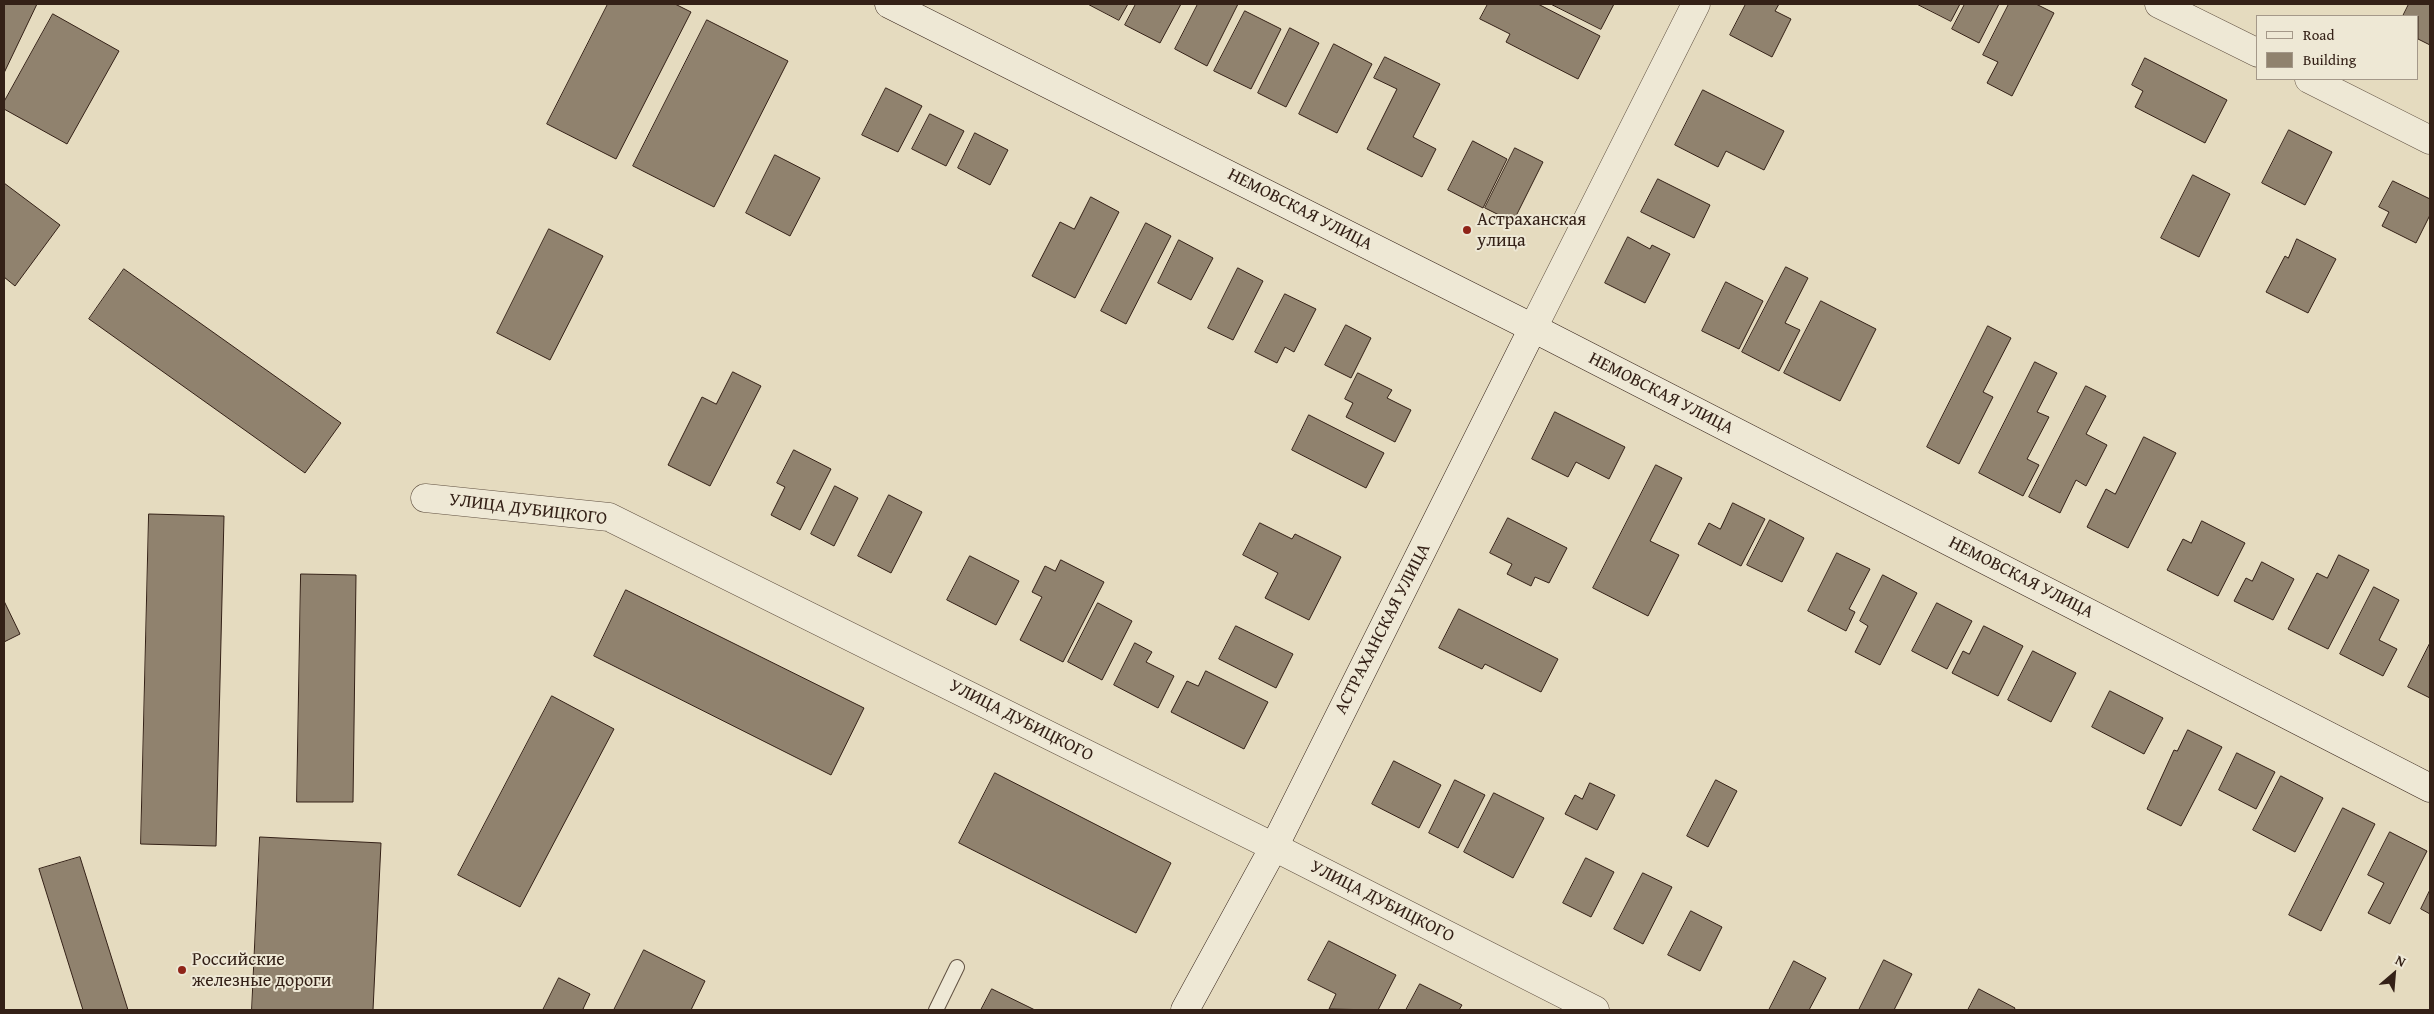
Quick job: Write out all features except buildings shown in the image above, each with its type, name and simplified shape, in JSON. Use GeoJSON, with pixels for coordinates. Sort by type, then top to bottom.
{"type":"FeatureCollection","features":[{"type":"Feature","properties":{"kind":"street","name":"НЕМОВСКАЯ УЛИЦА"},"geometry":{"type":"LineString","coordinates":[[889,4],[1533,328],[2430,788]]}},
{"type":"Feature","properties":{"kind":"street","name":"АСТРАХАНСКАЯ УЛИЦА"},"geometry":{"type":"LineString","coordinates":[[1186,1010],[1274,847],[1696,4]]}},
{"type":"Feature","properties":{"kind":"street"},"geometry":{"type":"LineString","coordinates":[[2159,4],[2256,52]]}},
{"type":"Feature","properties":{"kind":"street"},"geometry":{"type":"LineString","coordinates":[[2311,80],[2430,140]]}},
{"type":"Feature","properties":{"kind":"street","name":"УЛИЦА ДУБИЦКОГО"},"geometry":{"type":"LineString","coordinates":[[425,498],[609,517],[1274,847],[1595,1010]]}},
{"type":"Feature","properties":{"kind":"lane"},"geometry":{"type":"LineString","coordinates":[[936,1010],[957,967]]}},
{"type":"Feature","properties":{"kind":"place","name":"Астраханская улица"},"geometry":{"type":"Point","coordinates":[1467,230]}},
{"type":"Feature","properties":{"kind":"place","name":"Российские железные дороги"},"geometry":{"type":"Point","coordinates":[182,970]}}]}
